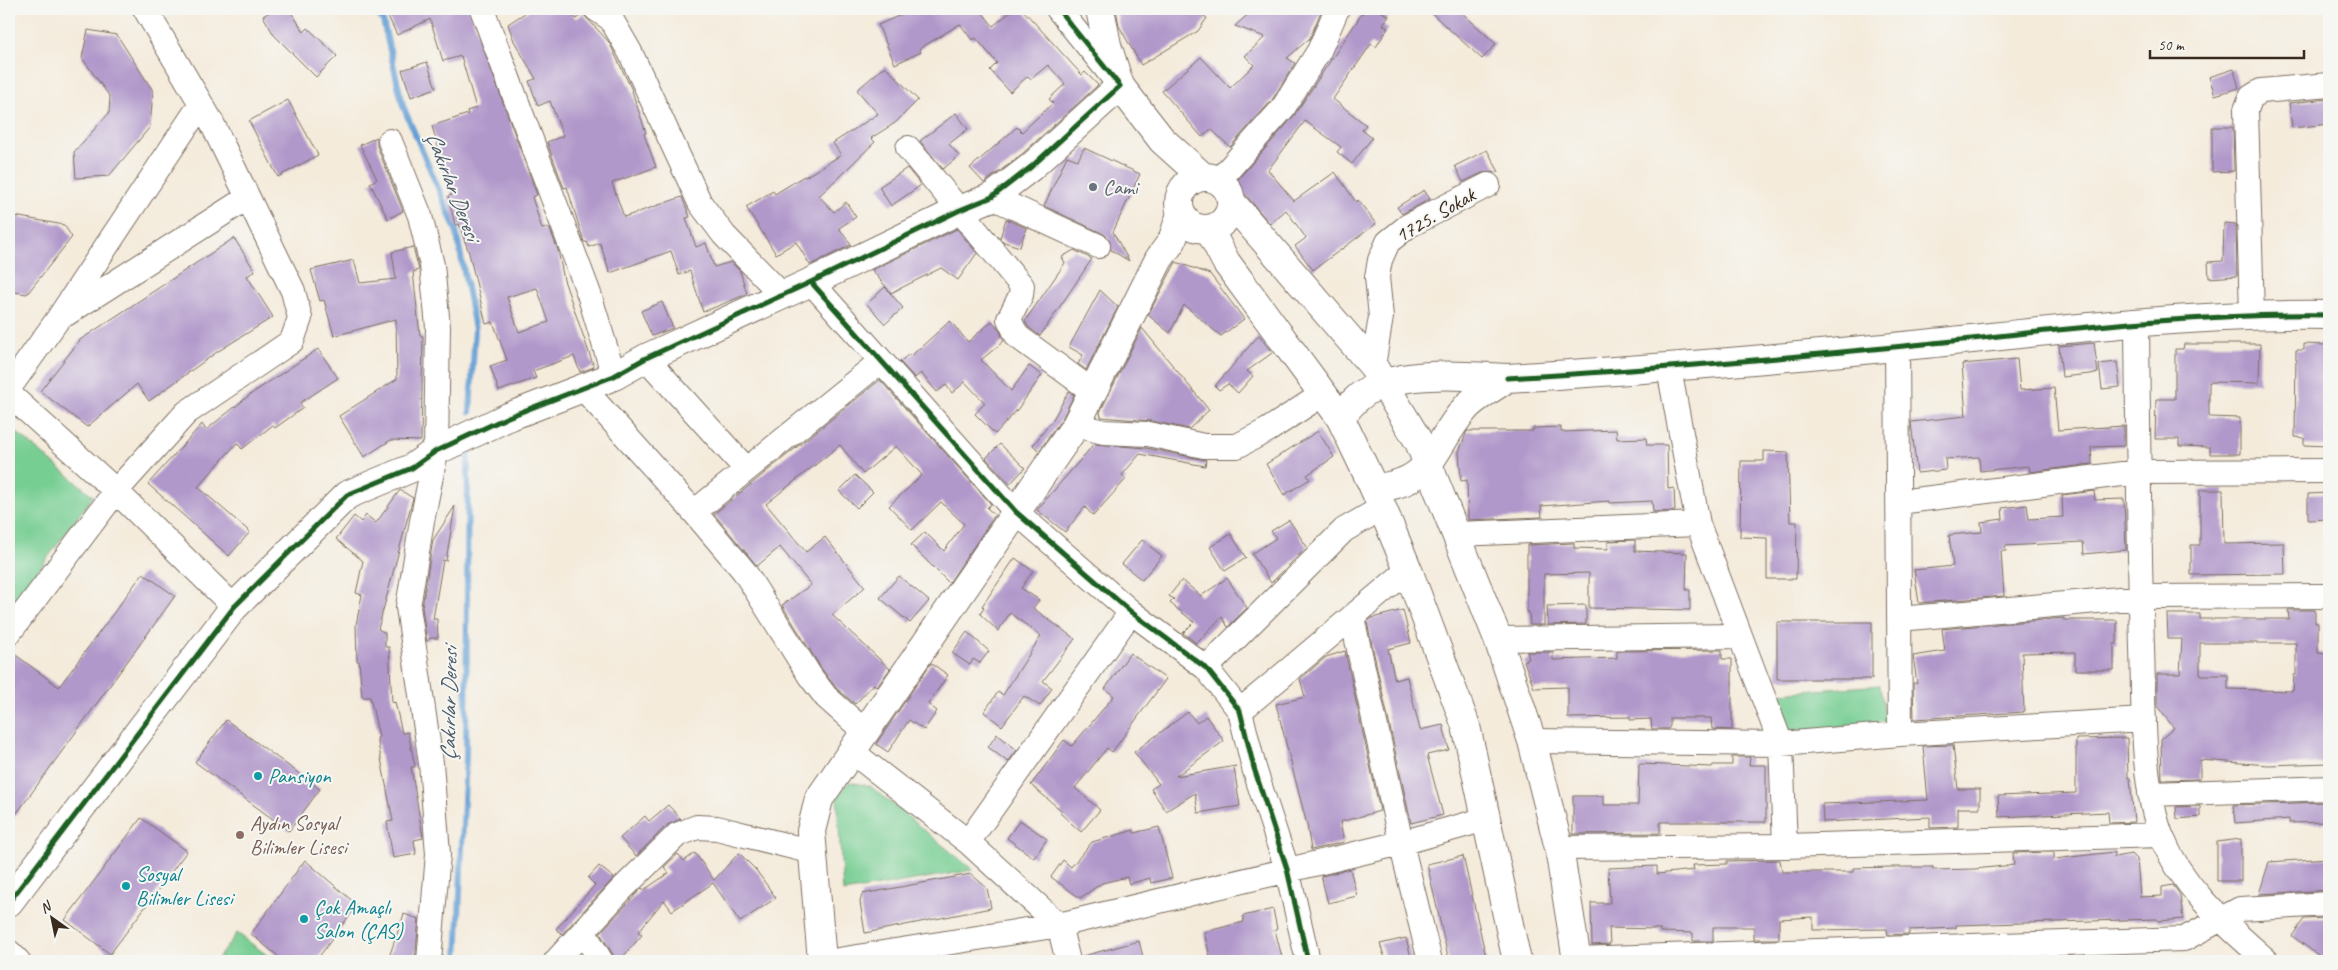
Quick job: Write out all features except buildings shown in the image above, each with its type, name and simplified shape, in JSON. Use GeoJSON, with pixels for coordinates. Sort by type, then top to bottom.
{"type":"FeatureCollection","features":[{"type":"Feature","properties":{"kind":"street"},"geometry":{"type":"LineString","coordinates":[[9,633],[116,491],[186,413],[292,341],[300,318],[293,291],[201,104],[145,9]]}},
{"type":"Feature","properties":{"kind":"street"},"geometry":{"type":"LineString","coordinates":[[482,9],[589,294],[614,376]]}},
{"type":"Feature","properties":{"kind":"street"},"geometry":{"type":"LineString","coordinates":[[596,9],[611,19],[630,52],[700,203],[724,235],[782,295]]}},
{"type":"Feature","properties":{"kind":"street"},"geometry":{"type":"LineString","coordinates":[[1058,9],[1162,140],[1203,203],[1226,262],[1340,417],[1378,498],[1408,570],[1466,726],[1517,961]]}},
{"type":"Feature","properties":{"kind":"street"},"geometry":{"type":"LineString","coordinates":[[1100,9],[1107,45],[1120,86]]}},
{"type":"Feature","properties":{"kind":"street"},"geometry":{"type":"LineString","coordinates":[[822,961],[811,831],[818,799],[1076,425],[1159,259],[1203,203],[1283,108],[1319,51],[1337,9]]}},
{"type":"Feature","properties":{"kind":"street"},"geometry":{"type":"LineString","coordinates":[[2252,314],[2246,110],[2251,97],[2261,91],[2329,85]]}},
{"type":"Feature","properties":{"kind":"street"},"geometry":{"type":"LineString","coordinates":[[9,902],[234,607],[347,495],[412,468],[436,451],[508,417],[614,376],[646,358],[812,282],[960,210],[992,197],[1031,167],[1120,86]]}},
{"type":"Feature","properties":{"kind":"street"},"geometry":{"type":"LineString","coordinates":[[9,388],[58,319],[201,104]]}},
{"type":"Feature","properties":{"kind":"street"},"geometry":{"type":"LineString","coordinates":[[390,141],[420,216],[432,265],[438,327],[436,451],[408,607],[431,763],[438,854],[429,961]]}},
{"type":"Feature","properties":{"kind":"street"},"geometry":{"type":"LineString","coordinates":[[908,148],[1022,286],[1021,295],[1010,319],[1017,336],[1092,391]]}},
{"type":"Feature","properties":{"kind":"street","name":"1725. Sokak"},"geometry":{"type":"LineString","coordinates":[[1379,374],[1381,317],[1377,277],[1380,260],[1388,242],[1408,226],[1488,185]]}},
{"type":"Feature","properties":{"kind":"street"},"geometry":{"type":"LineString","coordinates":[[992,197],[1098,246]]}},
{"type":"Feature","properties":{"kind":"street"},"geometry":{"type":"LineString","coordinates":[[58,319],[247,198]]}},
{"type":"Feature","properties":{"kind":"street"},"geometry":{"type":"LineString","coordinates":[[1203,203],[1379,374],[1428,463],[1498,639],[1532,742],[1559,848],[1577,960],[2184,939],[2221,921],[2240,909],[2329,904]]}},
{"type":"Feature","properties":{"kind":"street"},"geometry":{"type":"LineString","coordinates":[[812,282],[1016,512],[1131,612],[1206,668],[1240,711],[1254,768],[1286,870],[1308,961]]}},
{"type":"Feature","properties":{"kind":"street"},"geometry":{"type":"LineString","coordinates":[[1379,374],[1507,378],[1669,369],[2137,322],[2252,314],[2329,315]]}},
{"type":"Feature","properties":{"kind":"street"},"geometry":{"type":"LineString","coordinates":[[2137,322],[2138,472],[2144,720],[2150,794],[2161,835],[2188,884],[2221,921],[2267,961]]}},
{"type":"Feature","properties":{"kind":"street"},"geometry":{"type":"LineString","coordinates":[[1897,347],[1900,734]]}},
{"type":"Feature","properties":{"kind":"street"},"geometry":{"type":"LineString","coordinates":[[646,358],[746,470]]}},
{"type":"Feature","properties":{"kind":"street"},"geometry":{"type":"LineString","coordinates":[[694,512],[882,362]]}},
{"type":"Feature","properties":{"kind":"street"},"geometry":{"type":"LineString","coordinates":[[1669,369],[1698,524],[1781,744],[1785,846]]}},
{"type":"Feature","properties":{"kind":"street"},"geometry":{"type":"LineString","coordinates":[[1340,417],[1355,400],[1370,389],[1379,374]]}},
{"type":"Feature","properties":{"kind":"street"},"geometry":{"type":"LineString","coordinates":[[1206,668],[1378,498],[1414,477],[1428,463],[1465,408],[1507,378]]}},
{"type":"Feature","properties":{"kind":"street"},"geometry":{"type":"LineString","coordinates":[[584,388],[744,571],[810,676],[858,741],[1059,925],[1068,961]]}},
{"type":"Feature","properties":{"kind":"street"},"geometry":{"type":"LineString","coordinates":[[9,394],[116,491],[234,607]]}},
{"type":"Feature","properties":{"kind":"street"},"geometry":{"type":"LineString","coordinates":[[1076,425],[1104,432],[1148,434],[1204,446],[1237,446],[1268,430],[1323,394]]}},
{"type":"Feature","properties":{"kind":"street"},"geometry":{"type":"LineString","coordinates":[[1899,502],[2138,472],[2329,471]]}},
{"type":"Feature","properties":{"kind":"street"},"geometry":{"type":"LineString","coordinates":[[1457,534],[1698,524]]}},
{"type":"Feature","properties":{"kind":"street"},"geometry":{"type":"LineString","coordinates":[[1240,711],[1408,570]]}},
{"type":"Feature","properties":{"kind":"street"},"geometry":{"type":"LineString","coordinates":[[1899,619],[2141,597],[2329,596]]}},
{"type":"Feature","properties":{"kind":"street"},"geometry":{"type":"LineString","coordinates":[[968,842],[1131,612]]}},
{"type":"Feature","properties":{"kind":"street"},"geometry":{"type":"LineString","coordinates":[[1352,617],[1400,843],[1430,961]]}},
{"type":"Feature","properties":{"kind":"street"},"geometry":{"type":"LineString","coordinates":[[1498,639],[1740,636]]}},
{"type":"Feature","properties":{"kind":"street"},"geometry":{"type":"LineString","coordinates":[[1532,742],[1781,744],[1900,734],[2144,720]]}},
{"type":"Feature","properties":{"kind":"street"},"geometry":{"type":"LineString","coordinates":[[2150,794],[2329,788]]}},
{"type":"Feature","properties":{"kind":"street"},"geometry":{"type":"LineString","coordinates":[[832,961],[1059,925],[1400,843],[1486,819]]}},
{"type":"Feature","properties":{"kind":"street"},"geometry":{"type":"LineString","coordinates":[[556,961],[657,853],[677,835],[697,827],[717,828],[813,852]]}},
{"type":"Feature","properties":{"kind":"street"},"geometry":{"type":"LineString","coordinates":[[1559,848],[1785,846],[2161,835]]}},
{"type":"Feature","properties":{"kind":"street"},"geometry":{"type":"LineString","coordinates":[[584,933],[601,961]]}},
{"type":"Feature","properties":{"kind":"street"},"geometry":{"type":"LineString","coordinates":[[9,952],[18,961]]}},
{"type":"Feature","properties":{"kind":"green space"},"geometry":{"type":"Polygon","coordinates":[[[9,426],[93,496],[9,610],[9,426]]]}},
{"type":"Feature","properties":{"kind":"green space"},"geometry":{"type":"Polygon","coordinates":[[[1880,685],[1886,722],[1787,733],[1780,693],[1880,685]]]}},
{"type":"Feature","properties":{"kind":"green space"},"geometry":{"type":"Polygon","coordinates":[[[849,782],[870,786],[973,870],[843,892],[837,794],[849,782]]]}},
{"type":"Feature","properties":{"kind":"green space"},"geometry":{"type":"Polygon","coordinates":[[[237,933],[275,961],[216,961],[237,933]]]}},
{"type":"Feature","properties":{"kind":"waterway","name":"Çakırlar Deresi"},"geometry":{"type":"LineString","coordinates":[[375,9],[383,21],[403,106],[456,230],[475,329],[470,412]]}},
{"type":"Feature","properties":{"kind":"waterway","name":"Çakırlar Deresi"},"geometry":{"type":"LineString","coordinates":[[457,961],[466,757],[468,447]]}},
{"type":"Feature","properties":{"kind":"cycle path"},"geometry":{"type":"LineString","coordinates":[[9,902],[234,607],[347,495],[412,468],[436,451],[508,417],[614,376],[646,358],[811,282],[960,210],[992,197],[1031,167],[1120,86],[1058,9]]}},
{"type":"Feature","properties":{"kind":"cycle path"},"geometry":{"type":"LineString","coordinates":[[811,282],[1016,512],[1131,612],[1206,668],[1240,711],[1254,768],[1287,869],[1308,961]]}},
{"type":"Feature","properties":{"kind":"cycle path"},"geometry":{"type":"LineString","coordinates":[[1507,378],[1768,359],[2076,328],[2177,320],[2278,315],[2329,315]]}},
{"type":"Feature","properties":{"kind":"place","name":"Cami"},"geometry":{"type":"Point","coordinates":[1093,187]}},
{"type":"Feature","properties":{"kind":"place","name":"Pansiyon"},"geometry":{"type":"Point","coordinates":[258,776]}},
{"type":"Feature","properties":{"kind":"place","name":"Aydın Sosyal Bilimler Lisesi"},"geometry":{"type":"Point","coordinates":[240,835]}},
{"type":"Feature","properties":{"kind":"place","name":"Sosyal Bilimler Lisesi"},"geometry":{"type":"Point","coordinates":[126,886]}},
{"type":"Feature","properties":{"kind":"place","name":"Çok Amaçlı Salon (ÇAS)"},"geometry":{"type":"Point","coordinates":[304,919]}}]}
